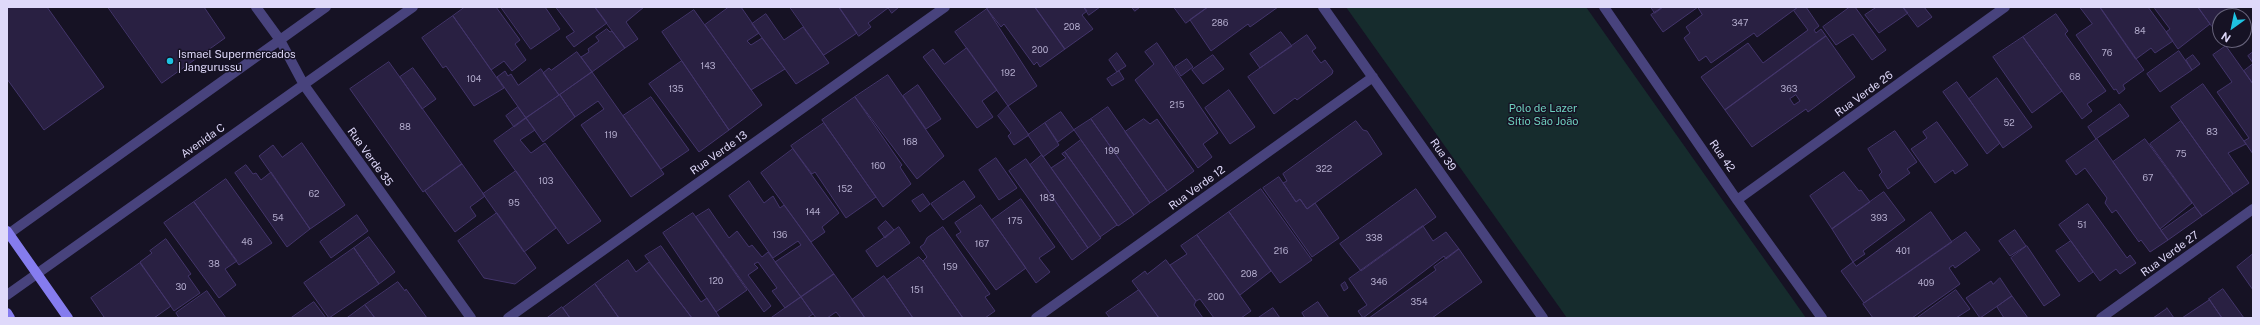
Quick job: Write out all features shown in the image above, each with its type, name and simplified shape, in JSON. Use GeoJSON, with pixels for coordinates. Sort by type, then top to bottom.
{"type":"FeatureCollection","features":[{"type":"Feature","properties":{"kind":"main road"},"geometry":{"type":"LineString","coordinates":[[8,233],[68,318]]}},
{"type":"Feature","properties":{"kind":"main road"},"geometry":{"type":"LineString","coordinates":[[7,313],[10,318]]}},
{"type":"Feature","properties":{"kind":"street","name":"Rua Verde 35"},"geometry":{"type":"LineString","coordinates":[[256,7],[280,40],[304,85],[471,318]]}},
{"type":"Feature","properties":{"kind":"street"},"geometry":{"type":"LineString","coordinates":[[8,233],[326,7]]}},
{"type":"Feature","properties":{"kind":"street","name":"Avenida C"},"geometry":{"type":"LineString","coordinates":[[7,295],[413,7]]}},
{"type":"Feature","properties":{"kind":"street","name":"Rua Verde 13"},"geometry":{"type":"LineString","coordinates":[[508,318],[945,7]]}},
{"type":"Feature","properties":{"kind":"street","name":"Rua 39"},"geometry":{"type":"LineString","coordinates":[[1323,7],[1543,318]]}},
{"type":"Feature","properties":{"kind":"street","name":"Rua 42"},"geometry":{"type":"LineString","coordinates":[[1604,7],[1737,200],[1822,318]]}},
{"type":"Feature","properties":{"kind":"street","name":"Rua Verde 26"},"geometry":{"type":"LineString","coordinates":[[1737,200],[2005,7]]}},
{"type":"Feature","properties":{"kind":"street","name":"Rua Verde 12"},"geometry":{"type":"LineString","coordinates":[[1036,318],[1373,77]]}},
{"type":"Feature","properties":{"kind":"street","name":"Rua Verde 27"},"geometry":{"type":"LineString","coordinates":[[2101,318],[2253,209]]}},
{"type":"Feature","properties":{"kind":"green space","name":"Polo de Lazer Sítio São João"},"geometry":{"type":"Polygon","coordinates":[[[1346,7],[1586,7],[1806,318],[1567,318],[1346,7]]]}},
{"type":"Feature","properties":{"kind":"building"},"geometry":{"type":"Polygon","coordinates":[[[7,7],[47,7],[104,87],[44,130],[7,79],[7,7]]]}},
{"type":"Feature","properties":{"kind":"building","name":"Ismael Supermercados | Jangurussu"},"geometry":{"type":"Polygon","coordinates":[[[108,7],[204,7],[225,38],[162,83],[108,7]]]}},
{"type":"Feature","properties":{"kind":"building"},"geometry":{"type":"Polygon","coordinates":[[[465,7],[496,7],[520,40],[515,44],[526,60],[512,71],[504,61],[491,70],[453,16],[465,7]]]}},
{"type":"Feature","properties":{"kind":"building"},"geometry":{"type":"Polygon","coordinates":[[[501,7],[545,7],[560,29],[531,49],[501,7]]]}},
{"type":"Feature","properties":{"kind":"building"},"geometry":{"type":"Polygon","coordinates":[[[556,7],[595,7],[607,23],[574,47],[566,37],[574,32],[556,7]]]}},
{"type":"Feature","properties":{"kind":"building"},"geometry":{"type":"Polygon","coordinates":[[[595,7],[644,7],[626,22],[638,39],[625,48],[595,7]]]}},
{"type":"Feature","properties":{"kind":"building"},"geometry":{"type":"Polygon","coordinates":[[[729,7],[741,7],[759,33],[747,41],[751,45],[762,38],[785,69],[751,90],[705,25],[729,7]]]}},
{"type":"Feature","properties":{"kind":"building"},"geometry":{"type":"Polygon","coordinates":[[[790,7],[839,7],[857,33],[824,55],[790,7]]]}},
{"type":"Feature","properties":{"kind":"building"},"geometry":{"type":"Polygon","coordinates":[[[839,7],[888,8],[868,23],[871,27],[859,36],[839,7]]]}},
{"type":"Feature","properties":{"kind":"building"},"geometry":{"type":"Polygon","coordinates":[[[888,7],[899,7],[892,13],[888,7]]]}},
{"type":"Feature","properties":{"kind":"building"},"geometry":{"type":"Polygon","coordinates":[[[990,7],[1035,7],[1065,49],[1040,67],[1037,62],[1034,65],[1004,24],[1001,27],[987,9],[990,7]]]}},
{"type":"Feature","properties":{"kind":"building"},"geometry":{"type":"Polygon","coordinates":[[[1035,7],[1084,7],[1087,11],[1082,15],[1093,29],[1065,49],[1035,7]]]}},
{"type":"Feature","properties":{"kind":"building"},"geometry":{"type":"Polygon","coordinates":[[[1084,7],[1100,7],[1089,15],[1084,7]]]}},
{"type":"Feature","properties":{"kind":"building"},"geometry":{"type":"Polygon","coordinates":[[[1132,7],[1140,7],[1135,11],[1132,7]]]}},
{"type":"Feature","properties":{"kind":"building"},"geometry":{"type":"Polygon","coordinates":[[[1174,7],[1208,7],[1186,23],[1174,7]]]}},
{"type":"Feature","properties":{"kind":"building"},"geometry":{"type":"Polygon","coordinates":[[[1208,7],[1278,7],[1250,27],[1248,24],[1211,51],[1190,20],[1208,7]]]}},
{"type":"Feature","properties":{"kind":"building"},"geometry":{"type":"Polygon","coordinates":[[[1651,7],[1663,7],[1655,13],[1651,7]]]}},
{"type":"Feature","properties":{"kind":"building"},"geometry":{"type":"Polygon","coordinates":[[[1663,7],[1698,7],[1663,32],[1651,15],[1663,7]]]}},
{"type":"Feature","properties":{"kind":"building"},"geometry":{"type":"Polygon","coordinates":[[[1698,7],[1798,7],[1757,37],[1754,33],[1711,63],[1706,56],[1699,61],[1684,38],[1690,33],[1686,27],[1702,15],[1698,7]]]}},
{"type":"Feature","properties":{"kind":"building"},"geometry":{"type":"Polygon","coordinates":[[[1798,7],[1806,7],[1819,26],[1814,30],[1816,33],[1821,29],[1826,36],[1725,110],[1701,77],[1748,43],[1763,63],[1808,30],[1794,11],[1798,7]]]}},
{"type":"Feature","properties":{"kind":"building"},"geometry":{"type":"Polygon","coordinates":[[[1850,7],[1855,7],[1886,50],[1872,60],[1853,34],[1836,45],[1823,27],[1850,7]]]}},
{"type":"Feature","properties":{"kind":"building"},"geometry":{"type":"Polygon","coordinates":[[[1877,7],[1903,7],[1908,13],[1879,33],[1865,15],[1877,7]]]}},
{"type":"Feature","properties":{"kind":"building"},"geometry":{"type":"Polygon","coordinates":[[[1903,7],[1924,7],[1932,17],[1918,27],[1903,7]]]}},
{"type":"Feature","properties":{"kind":"building"},"geometry":{"type":"Polygon","coordinates":[[[2080,7],[2100,7],[2144,70],[2123,85],[2125,89],[2119,94],[2116,89],[2114,90],[2076,35],[2092,24],[2080,7]]]}},
{"type":"Feature","properties":{"kind":"building"},"geometry":{"type":"Polygon","coordinates":[[[2100,7],[2148,7],[2173,41],[2155,53],[2151,48],[2136,59],[2100,7]]]}},
{"type":"Feature","properties":{"kind":"building"},"geometry":{"type":"Polygon","coordinates":[[[2156,7],[2198,7],[2210,24],[2178,49],[2166,32],[2170,29],[2155,9],[2156,7]]]}},
{"type":"Feature","properties":{"kind":"building"},"geometry":{"type":"Polygon","coordinates":[[[2198,7],[2238,7],[2212,8],[2212,26],[2198,7]]]}},
{"type":"Feature","properties":{"kind":"building"},"geometry":{"type":"Polygon","coordinates":[[[987,9],[1037,86],[1008,106],[955,32],[987,9]]]}},
{"type":"Feature","properties":{"kind":"building"},"geometry":{"type":"Polygon","coordinates":[[[694,10],[762,105],[729,130],[662,32],[694,10]]]}},
{"type":"Feature","properties":{"kind":"building"},"geometry":{"type":"Polygon","coordinates":[[[766,14],[784,40],[803,27],[829,63],[796,84],[752,24],[766,14]]]}},
{"type":"Feature","properties":{"kind":"building"},"geometry":{"type":"Polygon","coordinates":[[[2056,14],[2068,31],[2065,34],[2106,91],[2087,104],[2092,111],[2082,119],[2023,37],[2056,14]]]}},
{"type":"Feature","properties":{"kind":"building"},"geometry":{"type":"Polygon","coordinates":[[[453,16],[504,88],[474,106],[446,66],[443,68],[422,38],[453,16]]]}},
{"type":"Feature","properties":{"kind":"building"},"geometry":{"type":"Polygon","coordinates":[[[607,29],[610,32],[612,31],[625,48],[592,72],[581,57],[589,52],[588,49],[599,41],[596,37],[607,29]]]}},
{"type":"Feature","properties":{"kind":"building"},"geometry":{"type":"Polygon","coordinates":[[[1281,32],[1292,46],[1260,68],[1250,54],[1281,32]]]}},
{"type":"Feature","properties":{"kind":"building"},"geometry":{"type":"Polygon","coordinates":[[[1307,35],[1316,48],[1312,51],[1321,63],[1325,60],[1333,71],[1332,74],[1297,100],[1295,98],[1274,114],[1248,77],[1307,35]]]}},
{"type":"Feature","properties":{"kind":"building"},"geometry":{"type":"Polygon","coordinates":[[[1826,36],[1855,77],[1808,112],[1806,109],[1752,147],[1725,110],[1826,36]],[[1796,95],[1790,99],[1794,105],[1800,101],[1796,95]]]}},
{"type":"Feature","properties":{"kind":"building"},"geometry":{"type":"Polygon","coordinates":[[[2023,37],[2062,91],[2032,113],[1993,57],[2023,37]]]}},
{"type":"Feature","properties":{"kind":"building"},"geometry":{"type":"Polygon","coordinates":[[[1157,43],[1218,133],[1203,144],[1212,157],[1198,168],[1135,80],[1154,64],[1145,52],[1157,43]]]}},
{"type":"Feature","properties":{"kind":"building"},"geometry":{"type":"Polygon","coordinates":[[[967,48],[997,90],[982,101],[993,117],[977,128],[923,57],[933,49],[944,64],[967,48]]]}},
{"type":"Feature","properties":{"kind":"building"},"geometry":{"type":"Polygon","coordinates":[[[2223,48],[2227,48],[2253,84],[2253,154],[2244,141],[2249,138],[2217,92],[2232,82],[2213,55],[2223,48]]]}},
{"type":"Feature","properties":{"kind":"building"},"geometry":{"type":"Polygon","coordinates":[[[2179,51],[2192,70],[2160,92],[2147,74],[2179,51]]]}},
{"type":"Feature","properties":{"kind":"building"},"geometry":{"type":"Polygon","coordinates":[[[577,52],[592,72],[559,95],[543,73],[549,68],[551,70],[577,52]]]}},
{"type":"Feature","properties":{"kind":"building"},"geometry":{"type":"Polygon","coordinates":[[[2253,52],[2253,63],[2248,56],[2253,52]]]}},
{"type":"Feature","properties":{"kind":"building"},"geometry":{"type":"Polygon","coordinates":[[[1117,53],[1126,66],[1117,72],[1109,60],[1117,53]]]}},
{"type":"Feature","properties":{"kind":"building"},"geometry":{"type":"Polygon","coordinates":[[[1213,55],[1224,69],[1203,84],[1192,70],[1213,55]]]}},
{"type":"Feature","properties":{"kind":"building"},"geometry":{"type":"Polygon","coordinates":[[[2193,55],[2200,64],[2192,70],[2186,60],[2193,55]]]}},
{"type":"Feature","properties":{"kind":"building"},"geometry":{"type":"Polygon","coordinates":[[[1187,59],[1193,67],[1181,76],[1175,67],[1187,59]]]}},
{"type":"Feature","properties":{"kind":"building"},"geometry":{"type":"Polygon","coordinates":[[[682,61],[729,130],[699,152],[649,84],[682,61]]]}},
{"type":"Feature","properties":{"kind":"building"},"geometry":{"type":"Polygon","coordinates":[[[389,62],[462,164],[423,192],[350,89],[389,62]]]}},
{"type":"Feature","properties":{"kind":"building"},"geometry":{"type":"Polygon","coordinates":[[[2253,64],[2253,84],[2244,71],[2253,64]]]}},
{"type":"Feature","properties":{"kind":"building"},"geometry":{"type":"Polygon","coordinates":[[[413,68],[436,99],[422,109],[400,77],[413,68]]]}},
{"type":"Feature","properties":{"kind":"building"},"geometry":{"type":"Polygon","coordinates":[[[541,69],[559,95],[526,118],[497,77],[505,71],[508,76],[511,74],[518,85],[541,69]]]}},
{"type":"Feature","properties":{"kind":"building"},"geometry":{"type":"Polygon","coordinates":[[[1119,71],[1124,79],[1112,86],[1107,79],[1119,71]]]}},
{"type":"Feature","properties":{"kind":"building"},"geometry":{"type":"Polygon","coordinates":[[[592,72],[664,174],[631,197],[581,125],[604,109],[598,101],[575,117],[560,95],[592,72]]]}},
{"type":"Feature","properties":{"kind":"building"},"geometry":{"type":"Polygon","coordinates":[[[888,75],[944,156],[917,179],[855,97],[888,75]]]}},
{"type":"Feature","properties":{"kind":"building"},"geometry":{"type":"Polygon","coordinates":[[[1997,78],[2032,127],[2003,148],[1969,99],[1997,78]]]}},
{"type":"Feature","properties":{"kind":"building"},"geometry":{"type":"Polygon","coordinates":[[[1957,82],[2000,143],[1987,154],[1943,92],[1957,82]]]}},
{"type":"Feature","properties":{"kind":"building"},"geometry":{"type":"Polygon","coordinates":[[[2203,84],[2246,144],[2228,153],[2249,183],[2233,194],[2171,107],[2203,84]]]}},
{"type":"Feature","properties":{"kind":"building"},"geometry":{"type":"Polygon","coordinates":[[[918,85],[941,119],[926,129],[903,96],[918,85]]]}},
{"type":"Feature","properties":{"kind":"building"},"geometry":{"type":"Polygon","coordinates":[[[1229,90],[1255,127],[1230,144],[1205,108],[1229,90]]]}},
{"type":"Feature","properties":{"kind":"building"},"geometry":{"type":"Polygon","coordinates":[[[560,95],[575,117],[543,142],[526,118],[560,95]]]}},
{"type":"Feature","properties":{"kind":"building"},"geometry":{"type":"Polygon","coordinates":[[[651,97],[689,150],[661,169],[623,116],[651,97]]]}},
{"type":"Feature","properties":{"kind":"building"},"geometry":{"type":"Polygon","coordinates":[[[855,97],[902,165],[900,167],[911,184],[883,207],[822,120],[855,97]]]}},
{"type":"Feature","properties":{"kind":"building"},"geometry":{"type":"Polygon","coordinates":[[[2120,104],[2129,116],[2096,139],[2088,127],[2120,104]]]}},
{"type":"Feature","properties":{"kind":"building"},"geometry":{"type":"Polygon","coordinates":[[[1008,106],[1029,135],[1014,145],[1008,136],[1011,133],[998,116],[1008,106]]]}},
{"type":"Feature","properties":{"kind":"building"},"geometry":{"type":"Polygon","coordinates":[[[518,107],[526,118],[514,127],[506,116],[518,107]]]}},
{"type":"Feature","properties":{"kind":"building"},"geometry":{"type":"Polygon","coordinates":[[[1108,107],[1167,191],[1150,203],[1091,119],[1108,107]]]}},
{"type":"Feature","properties":{"kind":"building"},"geometry":{"type":"Polygon","coordinates":[[[1061,112],[1074,130],[1058,142],[1045,123],[1061,112]]]}},
{"type":"Feature","properties":{"kind":"building"},"geometry":{"type":"Polygon","coordinates":[[[526,118],[535,130],[520,140],[531,153],[545,143],[601,221],[568,244],[494,141],[526,118]]]}},
{"type":"Feature","properties":{"kind":"building"},"geometry":{"type":"Polygon","coordinates":[[[1091,119],[1150,203],[1134,215],[1074,130],[1091,119]]]}},
{"type":"Feature","properties":{"kind":"building"},"geometry":{"type":"Polygon","coordinates":[[[1144,119],[1150,124],[1157,119],[1194,171],[1167,191],[1125,132],[1144,119]]]}},
{"type":"Feature","properties":{"kind":"building"},"geometry":{"type":"Polygon","coordinates":[[[1356,121],[1363,130],[1367,131],[1382,154],[1307,209],[1300,199],[1296,202],[1283,183],[1287,181],[1283,174],[1356,121]]]}},
{"type":"Feature","properties":{"kind":"building"},"geometry":{"type":"Polygon","coordinates":[[[2181,121],[2233,194],[2202,216],[2150,144],[2181,121]]]}},
{"type":"Feature","properties":{"kind":"building"},"geometry":{"type":"Polygon","coordinates":[[[1937,122],[1968,165],[1955,174],[1953,170],[1935,183],[1911,149],[1927,138],[1923,132],[1937,122]]]}},
{"type":"Feature","properties":{"kind":"building"},"geometry":{"type":"Polygon","coordinates":[[[824,123],[876,197],[846,218],[815,172],[812,174],[791,146],[824,123]]]}},
{"type":"Feature","properties":{"kind":"building"},"geometry":{"type":"Polygon","coordinates":[[[1045,123],[1059,145],[1043,157],[1028,135],[1045,123]]]}},
{"type":"Feature","properties":{"kind":"building"},"geometry":{"type":"Polygon","coordinates":[[[1895,131],[1917,162],[1907,169],[1910,173],[1888,189],[1879,175],[1882,172],[1868,149],[1895,131]]]}},
{"type":"Feature","properties":{"kind":"building"},"geometry":{"type":"Polygon","coordinates":[[[2097,139],[2168,240],[2150,252],[2141,240],[2139,242],[2116,210],[2112,213],[2105,203],[2107,198],[2085,168],[2076,175],[2066,161],[2097,139]]]}},
{"type":"Feature","properties":{"kind":"building"},"geometry":{"type":"Polygon","coordinates":[[[2145,139],[2192,203],[2160,229],[2113,162],[2145,139]]]}},
{"type":"Feature","properties":{"kind":"building"},"geometry":{"type":"Polygon","coordinates":[[[1081,140],[1134,215],[1118,226],[1065,152],[1081,140]]]}},
{"type":"Feature","properties":{"kind":"building"},"geometry":{"type":"Polygon","coordinates":[[[302,143],[345,205],[310,229],[259,156],[273,145],[282,157],[302,143]]]}},
{"type":"Feature","properties":{"kind":"building"},"geometry":{"type":"Polygon","coordinates":[[[793,149],[839,213],[822,227],[825,232],[811,242],[761,173],[793,149]]]}},
{"type":"Feature","properties":{"kind":"building"},"geometry":{"type":"Polygon","coordinates":[[[1065,152],[1117,225],[1100,237],[1051,168],[1066,158],[1062,154],[1065,152]]]}},
{"type":"Feature","properties":{"kind":"building"},"geometry":{"type":"Polygon","coordinates":[[[1042,155],[1101,238],[1088,248],[1030,165],[1042,155]]]}},
{"type":"Feature","properties":{"kind":"building"},"geometry":{"type":"Polygon","coordinates":[[[996,158],[1017,188],[999,200],[979,170],[996,158]]]}},
{"type":"Feature","properties":{"kind":"building"},"geometry":{"type":"Polygon","coordinates":[[[1026,159],[1088,248],[1072,260],[1009,171],[1026,159]]]}},
{"type":"Feature","properties":{"kind":"building"},"geometry":{"type":"Polygon","coordinates":[[[462,164],[485,196],[470,207],[476,216],[455,232],[425,191],[462,164]]]}},
{"type":"Feature","properties":{"kind":"building"},"geometry":{"type":"Polygon","coordinates":[[[246,165],[253,174],[256,173],[261,180],[271,172],[310,229],[287,247],[235,173],[246,165]]]}},
{"type":"Feature","properties":{"kind":"building"},"geometry":{"type":"Polygon","coordinates":[[[516,171],[556,228],[524,252],[483,194],[516,171]]]}},
{"type":"Feature","properties":{"kind":"building"},"geometry":{"type":"Polygon","coordinates":[[[1844,172],[1870,202],[1832,229],[1810,196],[1844,172]]]}},
{"type":"Feature","properties":{"kind":"building"},"geometry":{"type":"Polygon","coordinates":[[[1279,177],[1296,202],[1300,199],[1307,209],[1315,203],[1339,238],[1312,257],[1263,188],[1279,177]]]}},
{"type":"Feature","properties":{"kind":"building"},"geometry":{"type":"Polygon","coordinates":[[[226,179],[272,243],[239,265],[194,202],[226,179]]]}},
{"type":"Feature","properties":{"kind":"building"},"geometry":{"type":"Polygon","coordinates":[[[749,181],[764,203],[773,196],[780,208],[784,205],[834,274],[801,297],[775,262],[801,245],[798,241],[773,258],[729,196],[749,181]]]}},
{"type":"Feature","properties":{"kind":"building"},"geometry":{"type":"Polygon","coordinates":[[[964,181],[975,197],[943,220],[931,204],[964,181]]]}},
{"type":"Feature","properties":{"kind":"building"},"geometry":{"type":"Polygon","coordinates":[[[1261,189],[1312,260],[1280,283],[1229,212],[1261,189]]]}},
{"type":"Feature","properties":{"kind":"building"},"geometry":{"type":"Polygon","coordinates":[[[1416,189],[1436,217],[1361,271],[1340,244],[1416,189]]]}},
{"type":"Feature","properties":{"kind":"building"},"geometry":{"type":"Polygon","coordinates":[[[1884,192],[1905,220],[1863,251],[1865,254],[1853,262],[1832,229],[1884,192]]]}},
{"type":"Feature","properties":{"kind":"building"},"geometry":{"type":"Polygon","coordinates":[[[923,194],[930,204],[920,212],[912,201],[923,194]]]}},
{"type":"Feature","properties":{"kind":"building"},"geometry":{"type":"Polygon","coordinates":[[[1021,199],[1055,247],[1039,258],[1050,272],[1036,283],[992,220],[1021,199]]]}},
{"type":"Feature","properties":{"kind":"building"},"geometry":{"type":"Polygon","coordinates":[[[194,202],[237,261],[225,269],[236,285],[219,298],[164,223],[194,202]]]}},
{"type":"Feature","properties":{"kind":"building"},"geometry":{"type":"Polygon","coordinates":[[[2088,204],[2127,258],[2130,255],[2136,263],[2120,274],[2116,269],[2100,281],[2059,225],[2088,204]]]}},
{"type":"Feature","properties":{"kind":"building"},"geometry":{"type":"Polygon","coordinates":[[[981,205],[1026,268],[996,290],[956,235],[961,232],[955,223],[981,205]]]}},
{"type":"Feature","properties":{"kind":"building"},"geometry":{"type":"Polygon","coordinates":[[[2195,207],[2202,216],[2168,240],[2161,231],[2195,207]]]}},
{"type":"Feature","properties":{"kind":"building"},"geometry":{"type":"Polygon","coordinates":[[[709,209],[729,238],[737,231],[749,247],[752,245],[762,257],[768,252],[801,297],[785,308],[772,291],[777,288],[758,262],[754,264],[758,268],[748,275],[771,306],[764,312],[696,217],[709,209]]]}},
{"type":"Feature","properties":{"kind":"building"},"geometry":{"type":"Polygon","coordinates":[[[1229,212],[1271,271],[1240,295],[1197,235],[1229,212]]]}},
{"type":"Feature","properties":{"kind":"building"},"geometry":{"type":"Polygon","coordinates":[[[1931,212],[1952,242],[1864,303],[1841,271],[1853,262],[1856,266],[1931,212]]]}},
{"type":"Feature","properties":{"kind":"building"},"geometry":{"type":"Polygon","coordinates":[[[497,213],[536,268],[515,284],[484,278],[458,241],[497,213]]]}},
{"type":"Feature","properties":{"kind":"building"},"geometry":{"type":"Polygon","coordinates":[[[693,213],[747,290],[716,312],[663,233],[693,213]]]}},
{"type":"Feature","properties":{"kind":"building"},"geometry":{"type":"Polygon","coordinates":[[[357,215],[368,231],[331,258],[320,242],[357,215]]]}},
{"type":"Feature","properties":{"kind":"building"},"geometry":{"type":"Polygon","coordinates":[[[886,221],[894,230],[885,238],[878,228],[886,221]]]}},
{"type":"Feature","properties":{"kind":"building"},"geometry":{"type":"Polygon","coordinates":[[[1423,226],[1433,241],[1446,232],[1459,249],[1446,259],[1444,256],[1363,318],[1358,311],[1367,305],[1349,279],[1423,226]]]}},
{"type":"Feature","properties":{"kind":"building"},"geometry":{"type":"Polygon","coordinates":[[[899,227],[910,243],[877,267],[866,251],[899,227]]]}},
{"type":"Feature","properties":{"kind":"building"},"geometry":{"type":"Polygon","coordinates":[[[943,227],[990,294],[985,297],[995,311],[985,318],[963,318],[923,261],[927,257],[920,247],[924,244],[927,238],[943,227]]]}},
{"type":"Feature","properties":{"kind":"building"},"geometry":{"type":"Polygon","coordinates":[[[2015,230],[2026,246],[2010,256],[1999,241],[2015,230]]]}},
{"type":"Feature","properties":{"kind":"building"},"geometry":{"type":"Polygon","coordinates":[[[1966,232],[1980,250],[1955,268],[1953,265],[1949,268],[1960,284],[1912,318],[1873,318],[1863,304],[1966,232]]]}},
{"type":"Feature","properties":{"kind":"building"},"geometry":{"type":"Polygon","coordinates":[[[1197,235],[1251,311],[1241,318],[1214,318],[1200,299],[1196,301],[1170,265],[1187,254],[1181,246],[1197,235]]]}},
{"type":"Feature","properties":{"kind":"building"},"geometry":{"type":"Polygon","coordinates":[[[369,237],[395,272],[379,284],[354,248],[369,237]]]}},
{"type":"Feature","properties":{"kind":"building"},"geometry":{"type":"Polygon","coordinates":[[[166,239],[191,274],[188,276],[200,293],[174,311],[140,262],[152,253],[150,251],[166,239]]]}},
{"type":"Feature","properties":{"kind":"building"},"geometry":{"type":"Polygon","coordinates":[[[2071,241],[2093,272],[2079,282],[2056,251],[2071,241]]]}},
{"type":"Feature","properties":{"kind":"building"},"geometry":{"type":"Polygon","coordinates":[[[661,246],[701,302],[707,298],[720,318],[692,318],[645,256],[661,246]]]}},
{"type":"Feature","properties":{"kind":"building"},"geometry":{"type":"Polygon","coordinates":[[[2027,246],[2060,295],[2044,306],[2011,258],[2027,246]]]}},
{"type":"Feature","properties":{"kind":"building"},"geometry":{"type":"Polygon","coordinates":[[[354,248],[379,284],[329,318],[304,283],[354,248]]]}},
{"type":"Feature","properties":{"kind":"building"},"geometry":{"type":"Polygon","coordinates":[[[1459,249],[1482,282],[1432,318],[1369,318],[1436,270],[1434,267],[1459,249]]]}},
{"type":"Feature","properties":{"kind":"building"},"geometry":{"type":"Polygon","coordinates":[[[2253,254],[2253,290],[2237,267],[2253,254]]]}},
{"type":"Feature","properties":{"kind":"building"},"geometry":{"type":"Polygon","coordinates":[[[919,257],[963,318],[913,318],[887,280],[919,257]]]}},
{"type":"Feature","properties":{"kind":"building"},"geometry":{"type":"Polygon","coordinates":[[[628,260],[636,272],[649,262],[692,318],[619,318],[595,284],[628,260]]]}},
{"type":"Feature","properties":{"kind":"building"},"geometry":{"type":"Polygon","coordinates":[[[1166,260],[1196,301],[1194,305],[1203,318],[1159,318],[1132,281],[1145,271],[1147,274],[1166,260]]]}},
{"type":"Feature","properties":{"kind":"building"},"geometry":{"type":"Polygon","coordinates":[[[140,263],[171,306],[154,318],[102,318],[104,317],[91,298],[140,263]]]}},
{"type":"Feature","properties":{"kind":"building"},"geometry":{"type":"Polygon","coordinates":[[[834,274],[865,318],[841,318],[836,312],[827,318],[816,318],[801,297],[834,274]]]}},
{"type":"Feature","properties":{"kind":"building"},"geometry":{"type":"Polygon","coordinates":[[[884,276],[913,318],[865,318],[852,300],[884,276]]]}},
{"type":"Feature","properties":{"kind":"building"},"geometry":{"type":"Polygon","coordinates":[[[2000,278],[2012,296],[1980,318],[1966,298],[1991,281],[1993,284],[2000,278]]]}},
{"type":"Feature","properties":{"kind":"building"},"geometry":{"type":"Polygon","coordinates":[[[398,282],[405,291],[406,289],[427,318],[375,318],[365,305],[398,282]]]}},
{"type":"Feature","properties":{"kind":"building"},"geometry":{"type":"Polygon","coordinates":[[[1345,282],[1348,288],[1344,291],[1341,285],[1345,282]]]}},
{"type":"Feature","properties":{"kind":"building"},"geometry":{"type":"Polygon","coordinates":[[[595,284],[619,318],[570,318],[563,308],[595,284]]]}},
{"type":"Feature","properties":{"kind":"building"},"geometry":{"type":"Polygon","coordinates":[[[2223,289],[2244,318],[2222,318],[2209,299],[2223,289]]]}},
{"type":"Feature","properties":{"kind":"building"},"geometry":{"type":"Polygon","coordinates":[[[1139,290],[1159,318],[1110,318],[1106,313],[1139,290]]]}},
{"type":"Feature","properties":{"kind":"building"},"geometry":{"type":"Polygon","coordinates":[[[1956,290],[1970,309],[1956,318],[1917,318],[1956,290]]]}},
{"type":"Feature","properties":{"kind":"building"},"geometry":{"type":"Polygon","coordinates":[[[207,291],[226,318],[179,318],[176,313],[207,291]]]}},
{"type":"Feature","properties":{"kind":"building"},"geometry":{"type":"Polygon","coordinates":[[[2012,296],[2028,318],[2004,318],[1997,307],[2012,296]]]}},
{"type":"Feature","properties":{"kind":"building"},"geometry":{"type":"Polygon","coordinates":[[[801,297],[813,314],[807,318],[771,318],[801,297]]]}},
{"type":"Feature","properties":{"kind":"building"},"geometry":{"type":"Polygon","coordinates":[[[2209,300],[2222,318],[2182,318],[2209,300]]]}},
{"type":"Feature","properties":{"kind":"building"},"geometry":{"type":"Polygon","coordinates":[[[314,302],[326,318],[291,318],[314,302]]]}},
{"type":"Feature","properties":{"kind":"building"},"geometry":{"type":"Polygon","coordinates":[[[1318,302],[1329,318],[1305,318],[1302,313],[1318,302]]]}},
{"type":"Feature","properties":{"kind":"building"},"geometry":{"type":"Polygon","coordinates":[[[365,305],[375,318],[347,318],[365,305]]]}},
{"type":"Feature","properties":{"kind":"building"},"geometry":{"type":"Polygon","coordinates":[[[562,307],[570,318],[547,318],[562,307]]]}},
{"type":"Feature","properties":{"kind":"building"},"geometry":{"type":"Polygon","coordinates":[[[1273,308],[1280,318],[1258,318],[1273,308]]]}},
{"type":"Feature","properties":{"kind":"building"},"geometry":{"type":"Polygon","coordinates":[[[2167,308],[2174,318],[2153,318],[2166,309],[2167,308]]]}},
{"type":"Feature","properties":{"kind":"place","name":"Ismael Supermercados | Jangurussu"},"geometry":{"type":"Point","coordinates":[170,61]}}]}
